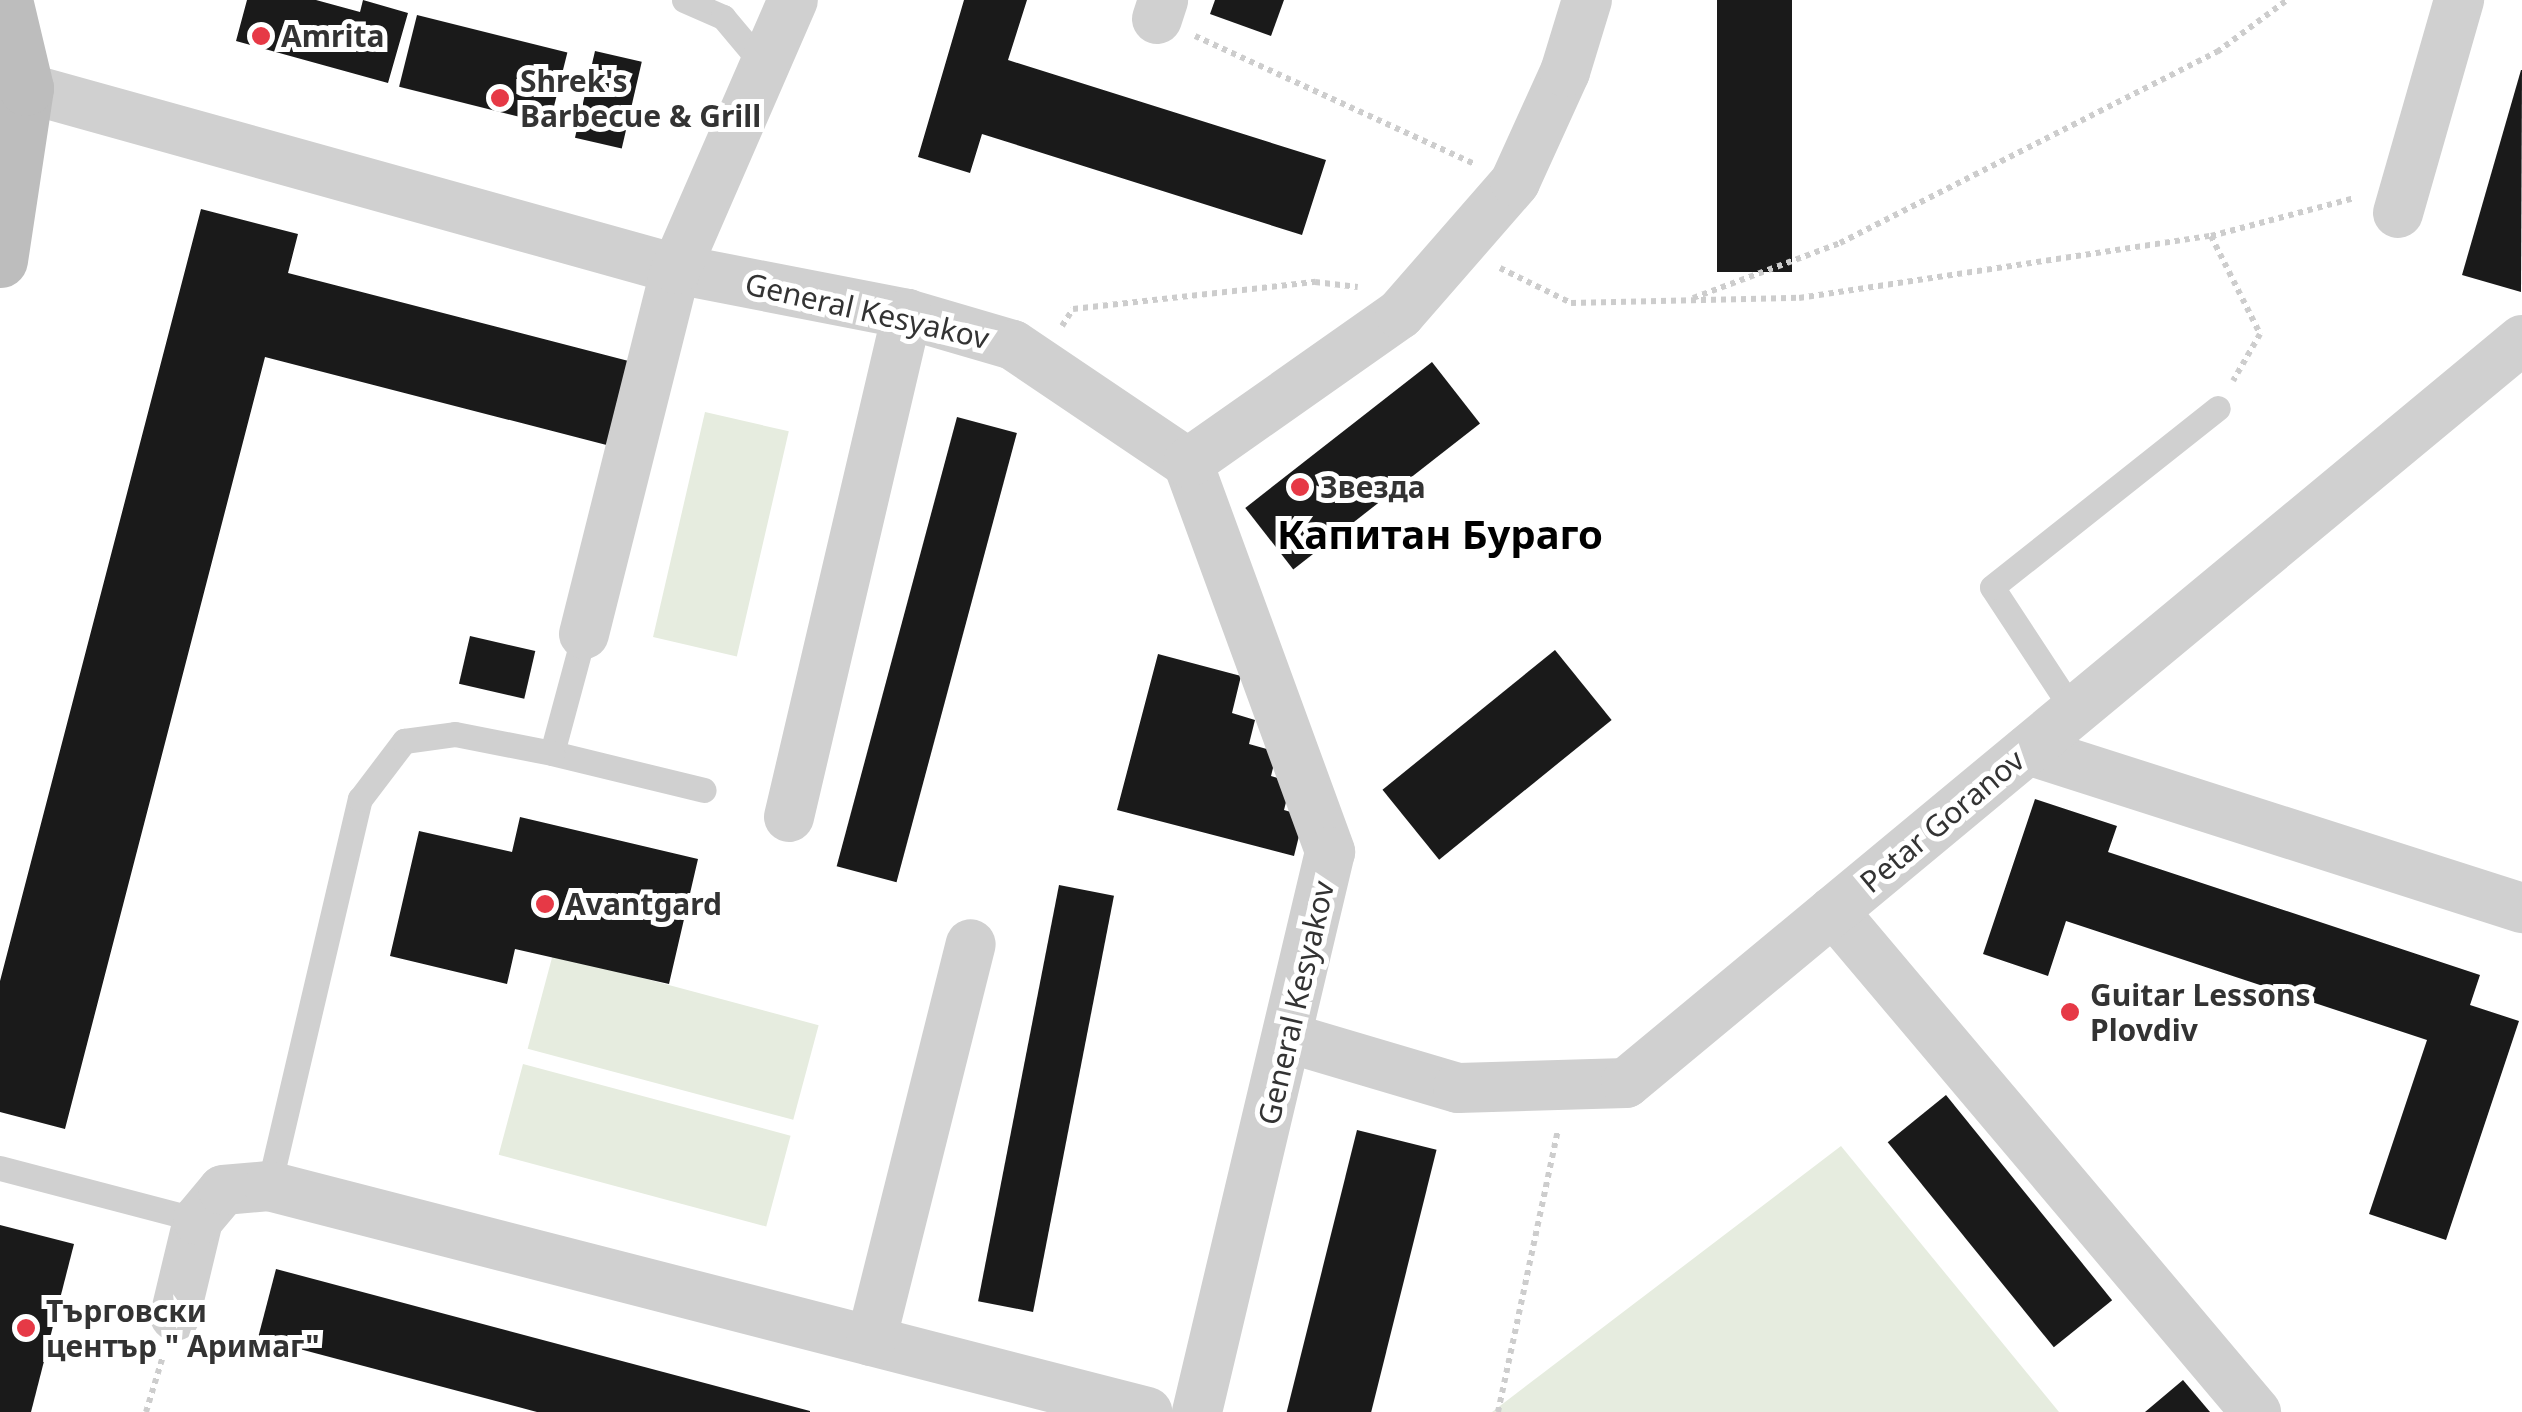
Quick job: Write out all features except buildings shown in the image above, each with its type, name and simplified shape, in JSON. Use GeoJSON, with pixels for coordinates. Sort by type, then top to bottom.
{"type":"FeatureCollection","features":[{"type":"Feature","properties":{"kind":"street"},"geometry":{"type":"LineString","coordinates":[[0,260],[26,88],[6,0]]}},
{"type":"Feature","properties":{"kind":"street"},"geometry":{"type":"LineString","coordinates":[[584,634],[676,269],[793,0]]}},
{"type":"Feature","properties":{"kind":"street"},"geometry":{"type":"LineString","coordinates":[[1188,463],[1400,314],[1515,182],[1565,72],[1586,0]]}},
{"type":"Feature","properties":{"kind":"street"},"geometry":{"type":"LineString","coordinates":[[2402,199],[2459,0]]}},
{"type":"Feature","properties":{"kind":"street","name":"General Kesyakov"},"geometry":{"type":"LineString","coordinates":[[26,88],[676,269],[907,314],[1039,360],[1188,463],[1330,852],[1289,1038],[1197,1412]]}},
{"type":"Feature","properties":{"kind":"street"},"geometry":{"type":"LineString","coordinates":[[789,818],[907,314]]}},
{"type":"Feature","properties":{"kind":"street","name":"Petar Goranov"},"geometry":{"type":"LineString","coordinates":[[1289,1038],[1458,1088],[1626,1083],[2522,340]]}},
{"type":"Feature","properties":{"kind":"street"},"geometry":{"type":"LineString","coordinates":[[2028,750],[2522,908]]}},
{"type":"Feature","properties":{"kind":"street"},"geometry":{"type":"LineString","coordinates":[[1834,911],[2256,1412]]}},
{"type":"Feature","properties":{"kind":"street"},"geometry":{"type":"LineString","coordinates":[[872,1341],[971,944]]}},
{"type":"Feature","properties":{"kind":"street"},"geometry":{"type":"LineString","coordinates":[[175,1316],[198,1220],[223,1190],[269,1186],[1147,1412]]}},
{"type":"Feature","properties":{"kind":"lane"},"geometry":{"type":"LineString","coordinates":[[684,0],[723,17],[765,68]]}},
{"type":"Feature","properties":{"kind":"lane"},"geometry":{"type":"LineString","coordinates":[[2074,712],[1992,587],[2218,408]]}},
{"type":"Feature","properties":{"kind":"lane"},"geometry":{"type":"LineString","coordinates":[[552,753],[584,634]]}},
{"type":"Feature","properties":{"kind":"lane"},"geometry":{"type":"LineString","coordinates":[[269,1186],[360,798],[404,740],[454,734],[704,790]]}},
{"type":"Feature","properties":{"kind":"lane"},"geometry":{"type":"LineString","coordinates":[[0,1168],[198,1220]]}},
{"type":"Feature","properties":{"kind":"path"},"geometry":{"type":"LineString","coordinates":[[1687,301],[1840,244],[2217,52],[2287,0]]}},
{"type":"Feature","properties":{"kind":"path"},"geometry":{"type":"LineString","coordinates":[[1160,10],[1515,182]]}},
{"type":"Feature","properties":{"kind":"path"},"geometry":{"type":"LineString","coordinates":[[1459,247],[1572,304],[1798,298],[2211,236],[2402,199]]}},
{"type":"Feature","properties":{"kind":"path"},"geometry":{"type":"LineString","coordinates":[[2211,236],[2260,334],[2218,408]]}},
{"type":"Feature","properties":{"kind":"path"},"geometry":{"type":"LineString","coordinates":[[1039,360],[1072,309],[1315,282],[1372,289],[1400,314]]}},
{"type":"Feature","properties":{"kind":"path"},"geometry":{"type":"LineString","coordinates":[[1498,1412],[1567,1085]]}},
{"type":"Feature","properties":{"kind":"path"},"geometry":{"type":"LineString","coordinates":[[146,1412],[175,1316]]}},
{"type":"Feature","properties":{"kind":"shaded area"},"geometry":{"type":"Polygon","coordinates":[[[705,412],[789,431],[737,656],[653,637],[705,412]]]}},
{"type":"Feature","properties":{"kind":"shaded area"},"geometry":{"type":"Polygon","coordinates":[[[553,954],[819,1025],[793,1120],[528,1049],[553,954]]]}},
{"type":"Feature","properties":{"kind":"shaded area"},"geometry":{"type":"Polygon","coordinates":[[[523,1064],[791,1136],[766,1226],[499,1155],[523,1064]]]}},
{"type":"Feature","properties":{"kind":"shaded area"},"geometry":{"type":"Polygon","coordinates":[[[1841,1146],[2059,1412],[1492,1412],[1841,1146]]]}},
{"type":"Feature","properties":{"kind":"place","name":"Amrita"},"geometry":{"type":"Point","coordinates":[261,36]}},
{"type":"Feature","properties":{"kind":"place","name":"Shrek's Barbecue & Grill"},"geometry":{"type":"Point","coordinates":[500,98]}},
{"type":"Feature","properties":{"kind":"place","name":"Звезда"},"geometry":{"type":"Point","coordinates":[1300,487]}},
{"type":"Feature","properties":{"kind":"place","name":"Avantgard"},"geometry":{"type":"Point","coordinates":[545,904]}},
{"type":"Feature","properties":{"kind":"place","name":"Guitar Lessons Plovdiv"},"geometry":{"type":"Point","coordinates":[2070,1012]}},
{"type":"Feature","properties":{"kind":"place","name":"Търговски център \" Аримаг\""},"geometry":{"type":"Point","coordinates":[26,1328]}},
{"type":"Feature","properties":{"kind":"district","name":"Капитан Бураго"},"geometry":{"type":"Point","coordinates":[1440,534]}}]}
